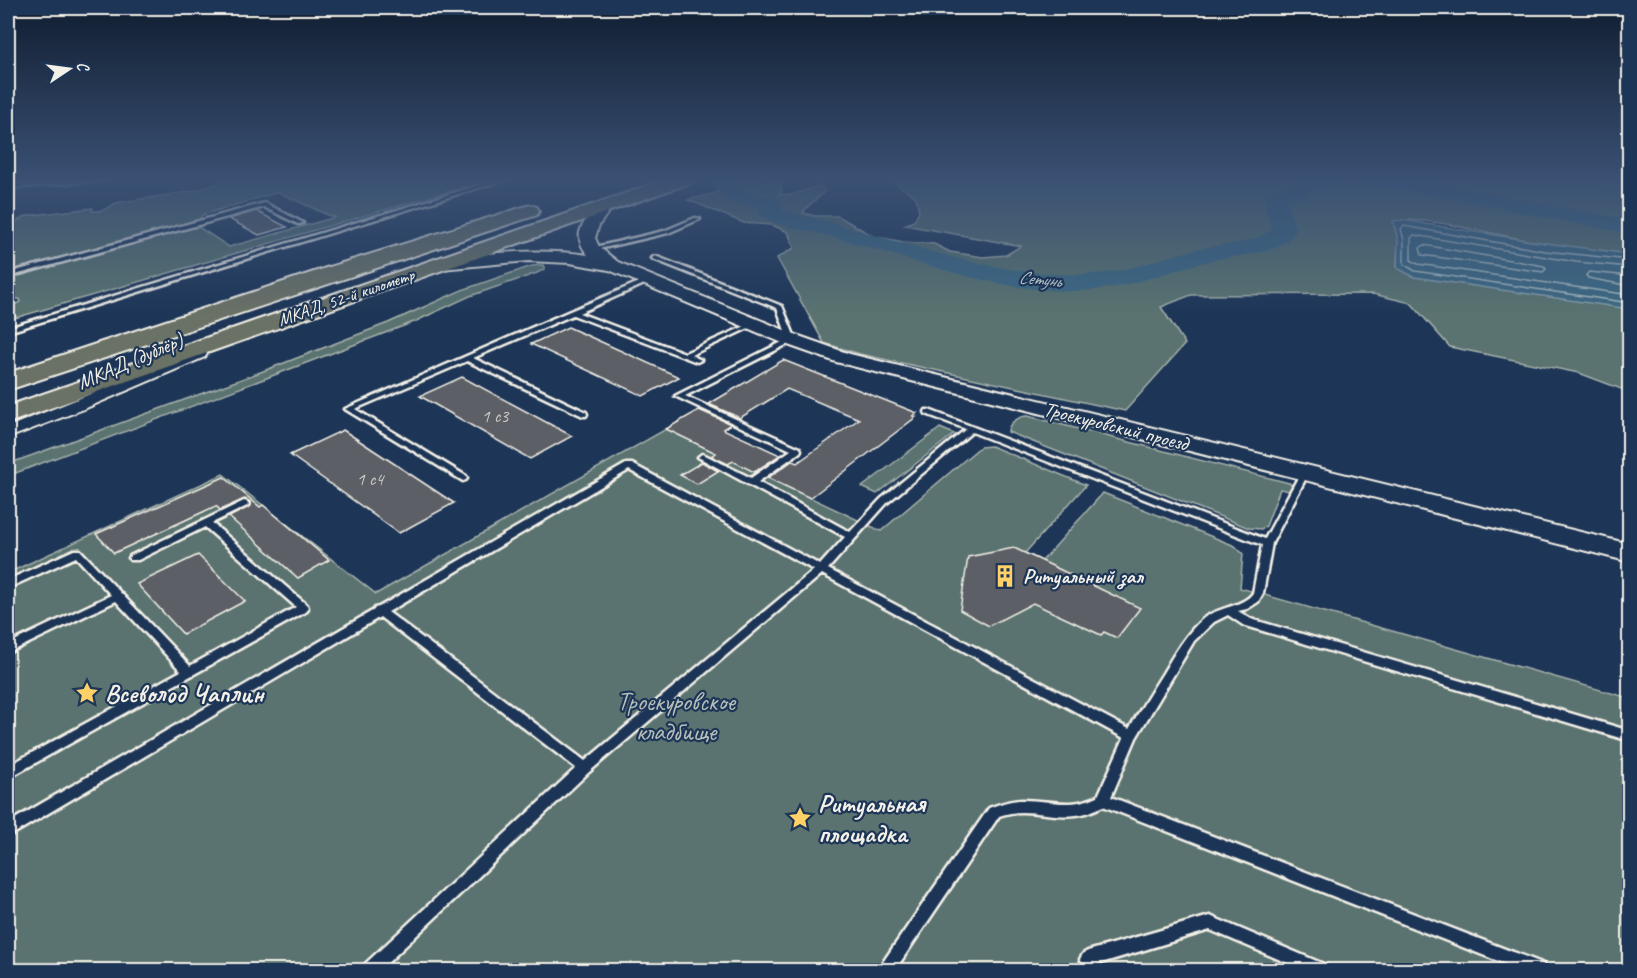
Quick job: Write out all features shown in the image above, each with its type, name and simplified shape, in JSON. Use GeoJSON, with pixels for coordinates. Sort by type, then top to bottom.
{"type":"FeatureCollection","features":[{"type":"Feature","properties":{"kind":"highway","name":"МКАД, 52-й километр"},"geometry":{"type":"LineString","coordinates":[[8,382],[487,225]]}},
{"type":"Feature","properties":{"kind":"highway","name":"МКАД, 52-й километр"},"geometry":{"type":"LineString","coordinates":[[8,415],[554,225]]}},
{"type":"Feature","properties":{"kind":"street"},"geometry":{"type":"LineString","coordinates":[[590,225],[585,235],[590,249]]}},
{"type":"Feature","properties":{"kind":"street","name":"Троекуровский проезд"},"geometry":{"type":"LineString","coordinates":[[590,249],[614,266]]}},
{"type":"Feature","properties":{"kind":"street","name":"Троекуровский проезд"},"geometry":{"type":"LineString","coordinates":[[441,264],[530,254],[564,256],[614,266],[792,340],[843,358],[1305,472],[1520,530],[1629,553]]}},
{"type":"Feature","properties":{"kind":"street","name":"МКАД (дублёр)"},"geometry":{"type":"LineString","coordinates":[[8,433],[78,406],[268,324]]}},
{"type":"Feature","properties":{"kind":"lane"},"geometry":{"type":"LineString","coordinates":[[8,275],[196,225]]}},
{"type":"Feature","properties":{"kind":"lane"},"geometry":{"type":"LineString","coordinates":[[8,330],[360,225]]}},
{"type":"Feature","properties":{"kind":"lane"},"geometry":{"type":"LineString","coordinates":[[590,249],[666,232],[684,225]]}},
{"type":"Feature","properties":{"kind":"lane"},"geometry":{"type":"LineString","coordinates":[[655,258],[780,308],[792,340],[679,396],[797,450],[752,482]]}},
{"type":"Feature","properties":{"kind":"lane"},"geometry":{"type":"LineString","coordinates":[[463,478],[349,409],[649,280]]}},
{"type":"Feature","properties":{"kind":"lane"},"geometry":{"type":"LineString","coordinates":[[572,312],[619,333],[644,338],[697,360]]}},
{"type":"Feature","properties":{"kind":"lane"},"geometry":{"type":"LineString","coordinates":[[685,355],[754,324]]}},
{"type":"Feature","properties":{"kind":"lane"},"geometry":{"type":"LineString","coordinates":[[466,358],[583,414]]}},
{"type":"Feature","properties":{"kind":"lane"},"geometry":{"type":"LineString","coordinates":[[929,412],[1267,543]]}},
{"type":"Feature","properties":{"kind":"lane"},"geometry":{"type":"LineString","coordinates":[[369,970],[585,768],[821,570],[885,501],[972,428]]}},
{"type":"Feature","properties":{"kind":"lane"},"geometry":{"type":"LineString","coordinates":[[702,457],[852,537]]}},
{"type":"Feature","properties":{"kind":"lane"},"geometry":{"type":"LineString","coordinates":[[8,830],[629,466],[1131,736]]}},
{"type":"Feature","properties":{"kind":"lane"},"geometry":{"type":"LineString","coordinates":[[886,970],[994,812],[1012,805],[1068,811],[1095,805],[1103,800],[1131,736],[1190,638],[1210,619],[1243,606],[1254,599],[1258,593],[1267,543],[1305,472]]}},
{"type":"Feature","properties":{"kind":"lane"},"geometry":{"type":"LineString","coordinates":[[134,558],[244,504]]}},
{"type":"Feature","properties":{"kind":"lane"},"geometry":{"type":"LineString","coordinates":[[8,772],[303,608],[206,523]]}},
{"type":"Feature","properties":{"kind":"lane"},"geometry":{"type":"LineString","coordinates":[[8,584],[77,552],[189,672]]}},
{"type":"Feature","properties":{"kind":"lane"},"geometry":{"type":"LineString","coordinates":[[8,649],[117,596]]}},
{"type":"Feature","properties":{"kind":"lane"},"geometry":{"type":"LineString","coordinates":[[1228,610],[1246,622],[1629,736]]}},
{"type":"Feature","properties":{"kind":"lane"},"geometry":{"type":"LineString","coordinates":[[379,611],[585,768]]}},
{"type":"Feature","properties":{"kind":"lane"},"geometry":{"type":"LineString","coordinates":[[1103,800],[1539,970]]}},
{"type":"Feature","properties":{"kind":"lane"},"geometry":{"type":"LineString","coordinates":[[1088,959],[1210,923],[1321,970]]}},
{"type":"Feature","properties":{"kind":"green space"},"geometry":{"type":"Polygon","coordinates":[[[10,225],[182,225],[8,271],[8,226],[10,225]]]}},
{"type":"Feature","properties":{"kind":"green space"},"geometry":{"type":"Polygon","coordinates":[[[309,225],[334,225],[8,320],[8,308],[20,302],[20,299],[8,299],[8,278],[197,226],[229,247],[309,225]]]}},
{"type":"Feature","properties":{"kind":"green space"},"geometry":{"type":"Polygon","coordinates":[[[767,225],[853,225],[873,236],[903,242],[934,244],[950,252],[983,257],[1006,255],[1021,246],[905,225],[1394,225],[1398,240],[1397,267],[1629,309],[1629,392],[1579,373],[1450,347],[1411,303],[1373,294],[1191,295],[1161,307],[1185,344],[1125,411],[860,354],[824,343],[777,258],[794,248],[788,232],[767,225]]]}},
{"type":"Feature","properties":{"kind":"green space"},"geometry":{"type":"Polygon","coordinates":[[[1449,225],[1629,225],[1629,254],[1540,242],[1449,225]]]}},
{"type":"Feature","properties":{"kind":"green space"},"geometry":{"type":"Polygon","coordinates":[[[543,265],[545,269],[537,273],[470,296],[414,322],[8,476],[8,464],[258,373],[388,323],[462,290],[532,266],[543,265]]]}},
{"type":"Feature","properties":{"kind":"green space"},"geometry":{"type":"Polygon","coordinates":[[[1028,416],[1289,483],[1298,488],[1300,493],[1280,489],[1266,526],[1261,529],[1249,528],[1008,432],[1015,421],[1028,416]]]}},
{"type":"Feature","properties":{"kind":"green space"},"geometry":{"type":"Polygon","coordinates":[[[940,428],[954,434],[877,494],[862,487],[940,428]]]}},
{"type":"Feature","properties":{"kind":"green space","name":"Троекуровское кладбище"},"geometry":{"type":"Polygon","coordinates":[[[666,429],[881,531],[980,447],[991,446],[1086,485],[1025,553],[1042,561],[1103,493],[1235,546],[1243,554],[1240,588],[1629,698],[1629,970],[8,970],[8,573],[223,474],[376,594],[666,429]]]}},
{"type":"Feature","properties":{"kind":"water"},"geometry":{"type":"Polygon","coordinates":[[[1394,225],[1431,225],[1629,254],[1629,309],[1414,277],[1397,268],[1398,240],[1394,225]]]}},
{"type":"Feature","properties":{"kind":"building"},"geometry":{"type":"Polygon","coordinates":[[[240,225],[282,225],[287,227],[259,235],[240,225]]]}},
{"type":"Feature","properties":{"kind":"building"},"geometry":{"type":"Polygon","coordinates":[[[568,327],[679,377],[643,396],[531,344],[568,327]]]}},
{"type":"Feature","properties":{"kind":"building"},"geometry":{"type":"Polygon","coordinates":[[[783,360],[917,413],[913,416],[916,417],[810,498],[768,478],[792,461],[797,463],[859,419],[787,389],[740,418],[709,404],[783,360]]]}},
{"type":"Feature","properties":{"kind":"building"},"geometry":{"type":"Polygon","coordinates":[[[462,377],[572,436],[530,459],[420,396],[462,377]]]}},
{"type":"Feature","properties":{"kind":"building"},"geometry":{"type":"Polygon","coordinates":[[[699,410],[731,424],[723,429],[780,455],[754,472],[733,461],[728,464],[711,456],[716,453],[666,429],[699,410]]]}},
{"type":"Feature","properties":{"kind":"building"},"geometry":{"type":"Polygon","coordinates":[[[343,430],[454,503],[399,533],[290,455],[343,430]]]}},
{"type":"Feature","properties":{"kind":"building"},"geometry":{"type":"Polygon","coordinates":[[[702,462],[718,471],[697,484],[680,475],[702,462]]]}},
{"type":"Feature","properties":{"kind":"building"},"geometry":{"type":"Polygon","coordinates":[[[224,477],[260,507],[263,505],[329,560],[298,578],[229,517],[251,506],[251,502],[245,499],[220,510],[216,506],[114,553],[96,534],[224,477]]]}},
{"type":"Feature","properties":{"kind":"building"},"geometry":{"type":"Polygon","coordinates":[[[1014,548],[1140,608],[1117,638],[1104,632],[1101,635],[1033,603],[989,626],[960,610],[968,557],[1014,548]]]}},
{"type":"Feature","properties":{"kind":"building"},"geometry":{"type":"Polygon","coordinates":[[[198,555],[245,601],[183,634],[137,584],[198,555]]]}},
{"type":"Feature","properties":{"kind":"waterway","name":"Сетунь"},"geometry":{"type":"LineString","coordinates":[[815,225],[970,268],[1010,277],[1051,282],[1092,282],[1121,278],[1207,254],[1257,246],[1276,238],[1284,231],[1282,225]]}},
{"type":"Feature","properties":{"kind":"waterway","name":"Сетунь"},"geometry":{"type":"LineString","coordinates":[[1618,225],[1630,227]]}},
{"type":"Feature","properties":{"kind":"place","name":"Ритуальный зал"},"geometry":{"type":"Point","coordinates":[1005,576]}},
{"type":"Feature","properties":{"kind":"place","name":"Всеволод Чаплин"},"geometry":{"type":"Point","coordinates":[87,693]}},
{"type":"Feature","properties":{"kind":"place","name":"Ритуальная площадка"},"geometry":{"type":"Point","coordinates":[800,818]}}]}
